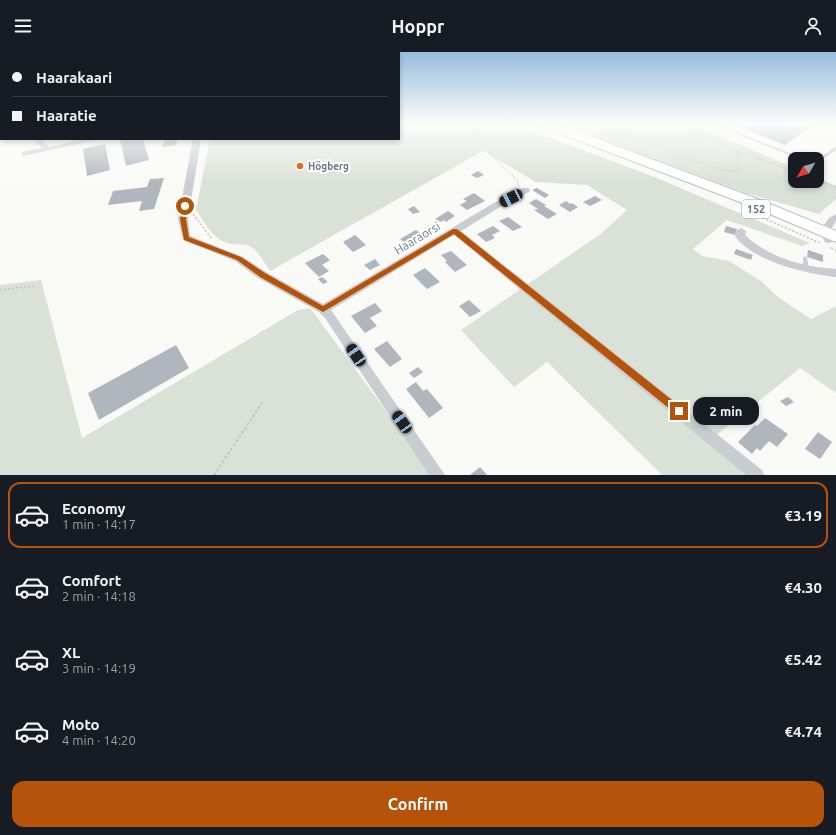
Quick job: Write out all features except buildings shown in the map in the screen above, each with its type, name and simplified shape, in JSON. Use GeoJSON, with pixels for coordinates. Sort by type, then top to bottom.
{"type":"FeatureCollection","features":[{"type":"Feature","properties":{"kind":"main road","name":"152"},"geometry":{"type":"LineString","coordinates":[[598,144],[677,174],[832,238]]}},
{"type":"Feature","properties":{"kind":"street"},"geometry":{"type":"LineString","coordinates":[[42,144],[47,149]]}},
{"type":"Feature","properties":{"kind":"street"},"geometry":{"type":"LineString","coordinates":[[25,154],[71,144]]}},
{"type":"Feature","properties":{"kind":"street"},"geometry":{"type":"LineString","coordinates":[[196,144],[183,219],[186,238],[239,259],[262,275],[323,310],[329,315],[438,475]]}},
{"type":"Feature","properties":{"kind":"street","name":"Haaraorsi"},"geometry":{"type":"LineString","coordinates":[[323,310],[497,205],[524,191]]}},
{"type":"Feature","properties":{"kind":"street"},"geometry":{"type":"LineString","coordinates":[[832,238],[832,220],[836,217]]}},
{"type":"Feature","properties":{"kind":"street"},"geometry":{"type":"LineString","coordinates":[[455,231],[757,475]]}},
{"type":"Feature","properties":{"kind":"street"},"geometry":{"type":"LineString","coordinates":[[741,231],[740,236],[750,246],[787,264],[806,269],[836,273]]}},
{"type":"Feature","properties":{"kind":"lane"},"geometry":{"type":"LineString","coordinates":[[764,144],[788,153]]}},
{"type":"Feature","properties":{"kind":"lane"},"geometry":{"type":"LineString","coordinates":[[824,157],[836,148]]}},
{"type":"Feature","properties":{"kind":"lane"},"geometry":{"type":"LineString","coordinates":[[805,258],[806,269]]}},
{"type":"Feature","properties":{"kind":"path"},"geometry":{"type":"LineString","coordinates":[[480,144],[518,180],[524,191]]}},
{"type":"Feature","properties":{"kind":"path"},"geometry":{"type":"LineString","coordinates":[[648,144],[672,151],[681,157],[724,170],[738,172],[738,150]]}},
{"type":"Feature","properties":{"kind":"path"},"geometry":{"type":"LineString","coordinates":[[719,144],[788,169]]}},
{"type":"Feature","properties":{"kind":"path"},"geometry":{"type":"LineString","coordinates":[[824,183],[836,187]]}},
{"type":"Feature","properties":{"kind":"path"},"geometry":{"type":"LineString","coordinates":[[192,209],[193,213],[214,241]]}},
{"type":"Feature","properties":{"kind":"path"},"geometry":{"type":"LineString","coordinates":[[0,290],[32,286]]}},
{"type":"Feature","properties":{"kind":"path"},"geometry":{"type":"LineString","coordinates":[[214,475],[264,400]]}},
{"type":"Feature","properties":{"kind":"shaded area"},"geometry":{"type":"Polygon","coordinates":[[[209,144],[566,144],[647,174],[810,243],[802,246],[727,220],[693,249],[702,256],[729,261],[761,281],[778,297],[811,319],[836,306],[836,393],[800,368],[709,441],[749,475],[662,475],[547,362],[514,387],[461,330],[602,233],[627,210],[587,185],[536,182],[483,151],[270,271],[253,248],[245,245],[227,243],[220,240],[208,228],[196,210],[209,144]]]}},
{"type":"Feature","properties":{"kind":"shaded area"},"geometry":{"type":"Polygon","coordinates":[[[615,144],[737,144],[788,165],[788,188],[824,188],[824,181],[836,186],[836,199],[819,214],[746,193],[615,144]]]}},
{"type":"Feature","properties":{"kind":"shaded area"},"geometry":{"type":"Polygon","coordinates":[[[41,280],[82,438],[298,310],[310,308],[420,457],[441,475],[0,475],[0,285],[41,280]]]}},
{"type":"Feature","properties":{"kind":"place","name":"Högberg"},"geometry":{"type":"Point","coordinates":[300,166]}},
{"type":"Feature","properties":{"kind":"route"},"geometry":{"type":"LineString","coordinates":[[185,206],[183,219],[186,238],[214,248],[245,262],[262,275],[323,310],[455,231],[679,411]]}}]}
